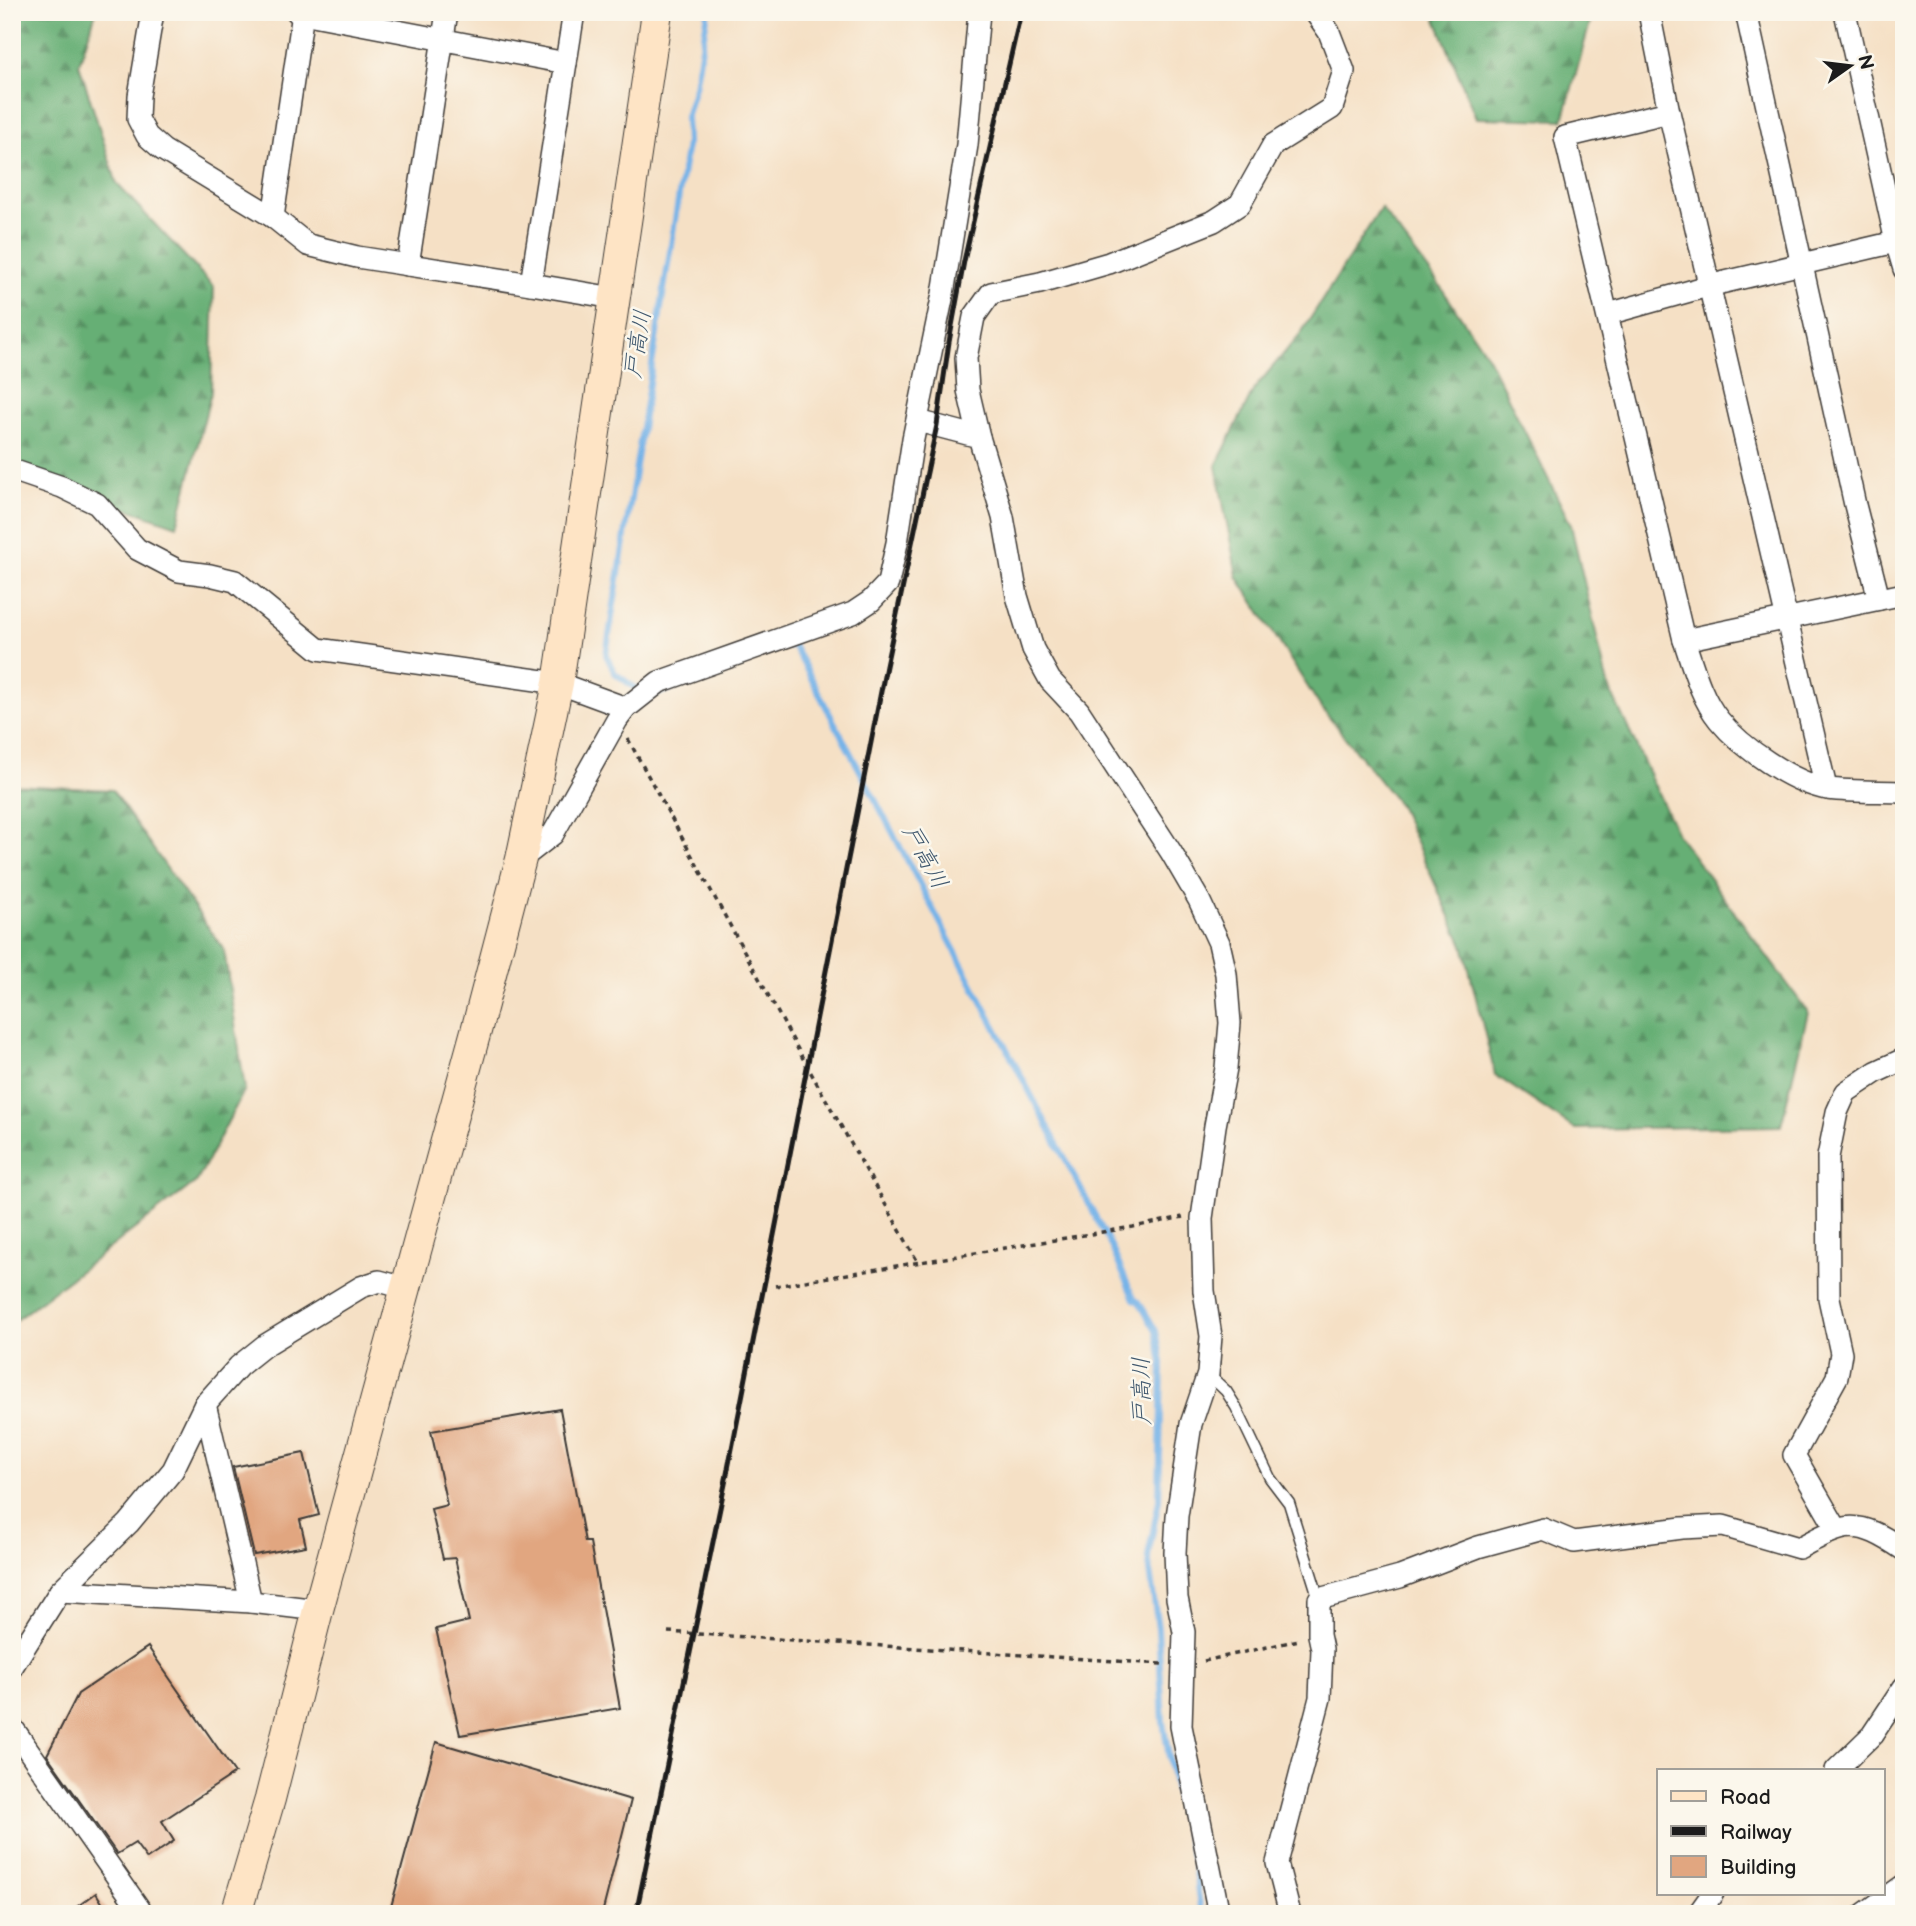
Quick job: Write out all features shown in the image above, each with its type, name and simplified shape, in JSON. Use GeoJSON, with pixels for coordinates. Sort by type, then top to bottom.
{"type":"FeatureCollection","features":[{"type":"Feature","properties":{"kind":"street"},"geometry":{"type":"LineString","coordinates":[[153,12],[139,96],[138,119],[147,136],[163,150],[273,217],[308,245],[356,257],[614,299]]}},
{"type":"Feature","properties":{"kind":"street"},"geometry":{"type":"LineString","coordinates":[[408,265],[447,12]]}},
{"type":"Feature","properties":{"kind":"street"},"geometry":{"type":"LineString","coordinates":[[531,284],[574,12]]}},
{"type":"Feature","properties":{"kind":"street"},"geometry":{"type":"LineString","coordinates":[[236,1914],[270,1799],[318,1610],[477,1031],[521,859],[558,683],[657,12]]}},
{"type":"Feature","properties":{"kind":"street"},"geometry":{"type":"LineString","coordinates":[[521,859],[553,834],[622,714],[659,682],[853,612],[871,601],[888,583],[943,294],[967,145],[979,12]]}},
{"type":"Feature","properties":{"kind":"street"},"geometry":{"type":"LineString","coordinates":[[1219,1914],[1181,1726],[1184,1632],[1177,1598],[1175,1553],[1191,1424],[1208,1374],[1211,1336],[1204,1292],[1202,1218],[1226,1068],[1230,1023],[1226,974],[1219,943],[1199,900],[1171,852],[1079,711],[1050,680],[1033,649],[1017,596],[1003,517],[968,390],[965,358],[974,317],[991,293],[1040,283],[1109,262],[1214,221],[1240,204],[1273,145],[1332,108],[1344,71],[1329,32],[1315,12]]}},
{"type":"Feature","properties":{"kind":"street"},"geometry":{"type":"LineString","coordinates":[[1649,12],[1669,112],[1826,789]]}},
{"type":"Feature","properties":{"kind":"street"},"geometry":{"type":"LineString","coordinates":[[1746,12],[1878,599]]}},
{"type":"Feature","properties":{"kind":"street"},"geometry":{"type":"LineString","coordinates":[[1845,12],[1900,241],[1904,269]]}},
{"type":"Feature","properties":{"kind":"street"},"geometry":{"type":"LineString","coordinates":[[273,217],[300,13],[566,63]]}},
{"type":"Feature","properties":{"kind":"street"},"geometry":{"type":"LineString","coordinates":[[1669,112],[1565,137],[1684,640],[1702,690],[1718,719],[1758,756],[1788,774],[1826,789],[1904,792]]}},
{"type":"Feature","properties":{"kind":"street"},"geometry":{"type":"LineString","coordinates":[[1608,314],[1709,286],[1900,241]]}},
{"type":"Feature","properties":{"kind":"street"},"geometry":{"type":"LineString","coordinates":[[918,421],[979,437]]}},
{"type":"Feature","properties":{"kind":"street"},"geometry":{"type":"LineString","coordinates":[[12,470],[62,487],[97,504],[137,549],[178,571],[235,581],[318,649],[558,683],[622,714]]}},
{"type":"Feature","properties":{"kind":"street"},"geometry":{"type":"LineString","coordinates":[[1684,640],[1904,594]]}},
{"type":"Feature","properties":{"kind":"street"},"geometry":{"type":"LineString","coordinates":[[1836,1528],[1794,1455],[1837,1377],[1841,1353],[1829,1298],[1828,1157],[1837,1112],[1846,1092],[1876,1072],[1904,1059]]}},
{"type":"Feature","properties":{"kind":"street"},"geometry":{"type":"LineString","coordinates":[[12,1667],[60,1591],[156,1493],[173,1470],[205,1405],[239,1366],[264,1346],[361,1287],[379,1281],[405,1288]]}},
{"type":"Feature","properties":{"kind":"street"},"geometry":{"type":"LineString","coordinates":[[205,1405],[251,1602]]}},
{"type":"Feature","properties":{"kind":"street"},"geometry":{"type":"LineString","coordinates":[[1290,1914],[1277,1863],[1320,1698],[1322,1649],[1319,1635],[1319,1599],[1400,1577],[1478,1547],[1543,1528],[1574,1542],[1682,1528],[1723,1526],[1798,1548],[1836,1528],[1861,1527],[1904,1550]]}},
{"type":"Feature","properties":{"kind":"street"},"geometry":{"type":"LineString","coordinates":[[60,1591],[251,1602],[318,1610]]}},
{"type":"Feature","properties":{"kind":"street"},"geometry":{"type":"LineString","coordinates":[[1837,1769],[1872,1735],[1904,1687]]}},
{"type":"Feature","properties":{"kind":"street"},"geometry":{"type":"LineString","coordinates":[[12,1727],[144,1914]]}},
{"type":"Feature","properties":{"kind":"street"},"geometry":{"type":"LineString","coordinates":[[1864,1914],[1904,1885]]}},
{"type":"Feature","properties":{"kind":"street"},"geometry":{"type":"LineString","coordinates":[[1698,1914],[1712,1895]]}},
{"type":"Feature","properties":{"kind":"lane"},"geometry":{"type":"LineString","coordinates":[[1208,1374],[1226,1391],[1270,1478],[1289,1503],[1319,1599]]}},
{"type":"Feature","properties":{"kind":"path"},"geometry":{"type":"LineString","coordinates":[[622,714],[806,1064],[919,1264]]}},
{"type":"Feature","properties":{"kind":"path"},"geometry":{"type":"LineString","coordinates":[[775,1286],[1133,1227],[1179,1216],[1202,1218]]}},
{"type":"Feature","properties":{"kind":"path"},"geometry":{"type":"LineString","coordinates":[[668,1632],[1183,1666],[1319,1635]]}},
{"type":"Feature","properties":{"kind":"green space"},"geometry":{"type":"Polygon","coordinates":[[[12,12],[96,12],[79,64],[117,184],[214,287],[211,393],[177,526],[12,469],[12,12]]]}},
{"type":"Feature","properties":{"kind":"green space"},"geometry":{"type":"Polygon","coordinates":[[[1433,12],[1593,12],[1563,120],[1476,118],[1433,12]]]}},
{"type":"Feature","properties":{"kind":"green space"},"geometry":{"type":"Polygon","coordinates":[[[1381,208],[1438,283],[1488,357],[1571,525],[1608,685],[1677,834],[1808,1012],[1781,1126],[1575,1129],[1495,1075],[1463,945],[1399,805],[1320,706],[1237,576],[1216,466],[1254,389],[1301,333],[1381,208]]]}},
{"type":"Feature","properties":{"kind":"green space"},"geometry":{"type":"Polygon","coordinates":[[[12,785],[112,790],[224,950],[245,1089],[197,1181],[12,1323],[12,785]]]}},
{"type":"Feature","properties":{"kind":"building"},"geometry":{"type":"Polygon","coordinates":[[[560,1409],[585,1542],[590,1542],[620,1708],[460,1735],[436,1629],[469,1621],[455,1558],[443,1559],[431,1509],[447,1505],[431,1431],[560,1409]]]}},
{"type":"Feature","properties":{"kind":"building"},"geometry":{"type":"Polygon","coordinates":[[[304,1453],[319,1515],[300,1520],[306,1546],[254,1555],[233,1467],[304,1453]]]}},
{"type":"Feature","properties":{"kind":"building"},"geometry":{"type":"Polygon","coordinates":[[[148,1647],[235,1773],[162,1821],[174,1841],[147,1859],[135,1843],[117,1854],[47,1755],[78,1694],[148,1647]]]}},
{"type":"Feature","properties":{"kind":"building"},"geometry":{"type":"Polygon","coordinates":[[[436,1742],[631,1800],[602,1914],[389,1914],[436,1742]]]}},
{"type":"Feature","properties":{"kind":"building"},"geometry":{"type":"Polygon","coordinates":[[[96,1893],[109,1914],[67,1914],[96,1893]]]}},
{"type":"Feature","properties":{"kind":"waterway","name":"戸高川"},"geometry":{"type":"LineString","coordinates":[[639,691],[615,673],[606,655],[687,144],[686,117],[695,87],[708,12]]}},
{"type":"Feature","properties":{"kind":"waterway","name":"戸高川"},"geometry":{"type":"LineString","coordinates":[[788,646],[792,644],[803,663],[1111,1246],[1134,1299],[1139,1302],[1156,1331],[1162,1363],[1159,1500],[1148,1556],[1158,1629],[1163,1722],[1174,1786],[1194,1863],[1201,1914]]}},
{"type":"Feature","properties":{"kind":"waterway","name":"戸高川"},"geometry":{"type":"LineString","coordinates":[[657,694],[690,682]]}},
{"type":"Feature","properties":{"kind":"railway"},"geometry":{"type":"LineString","coordinates":[[636,1914],[726,1479],[886,666],[937,425],[964,261],[1021,12]]}}]}
